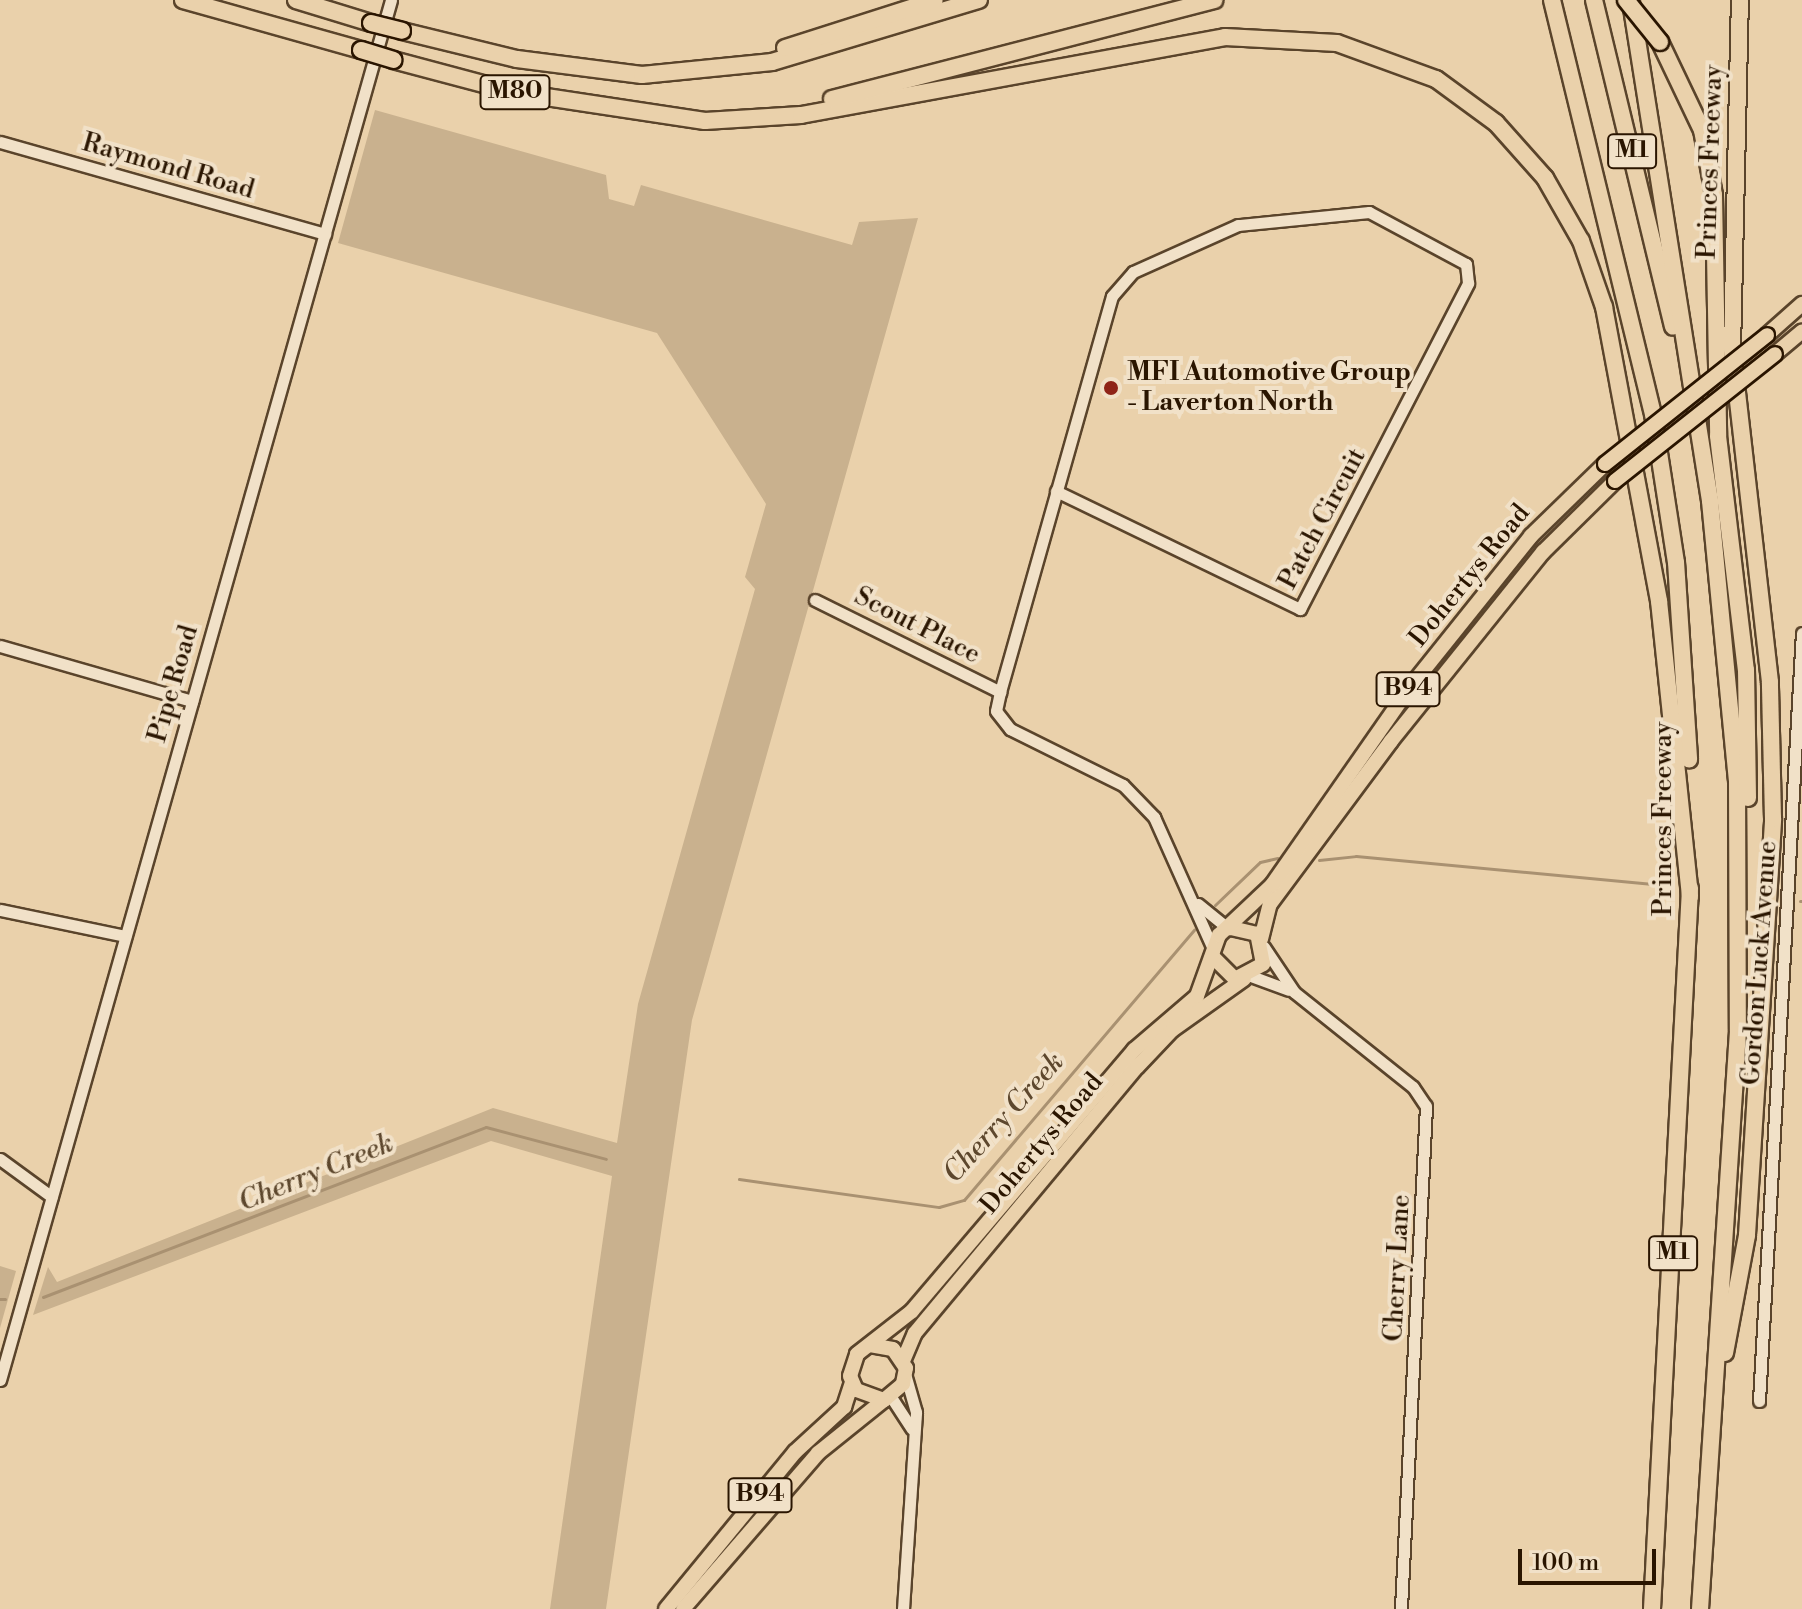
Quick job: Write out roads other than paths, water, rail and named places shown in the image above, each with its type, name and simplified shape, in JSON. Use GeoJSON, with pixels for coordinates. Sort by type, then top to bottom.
{"type":"FeatureCollection","features":[{"type":"Feature","properties":{"kind":"highway","name":"M80"},"geometry":{"type":"LineString","coordinates":[[183,0],[513,92],[640,112]]}},
{"type":"Feature","properties":{"kind":"highway","name":"M80"},"geometry":{"type":"LineString","coordinates":[[296,0],[371,23],[517,59],[642,75]]}},
{"type":"Feature","properties":{"kind":"highway"},"geometry":{"type":"LineString","coordinates":[[642,75],[772,52],[935,0]]}},
{"type":"Feature","properties":{"kind":"highway"},"geometry":{"type":"LineString","coordinates":[[642,75],[772,62],[979,0]]}},
{"type":"Feature","properties":{"kind":"highway"},"geometry":{"type":"LineString","coordinates":[[640,112],[721,113],[850,96],[1214,0]]}},
{"type":"Feature","properties":{"kind":"highway","name":"Princes Freeway"},"geometry":{"type":"LineString","coordinates":[[1554,0],[1561,41],[1637,334],[1664,472],[1685,646],[1690,896],[1652,1609]]}},
{"type":"Feature","properties":{"kind":"highway","name":"M1"},"geometry":{"type":"LineString","coordinates":[[1594,0],[1710,501]]}},
{"type":"Feature","properties":{"kind":"highway"},"geometry":{"type":"LineString","coordinates":[[1628,0],[1710,501]]}},
{"type":"Feature","properties":{"kind":"highway"},"geometry":{"type":"LineString","coordinates":[[1628,0],[1660,42],[1702,130],[1714,195],[1718,436],[1746,670],[1749,850],[1738,1031]]}},
{"type":"Feature","properties":{"kind":"highway","name":"Princes Freeway"},"geometry":{"type":"LineString","coordinates":[[1712,1423],[1747,1235],[1773,819],[1770,682],[1732,349],[1740,0]]}},
{"type":"Feature","properties":{"kind":"highway"},"geometry":{"type":"LineString","coordinates":[[640,112],[705,121],[801,115],[1179,44],[1265,36],[1366,50],[1467,100],[1545,178],[1581,241],[1604,307],[1657,588],[1690,896]]}},
{"type":"Feature","properties":{"kind":"highway","name":"Princes Freeway"},"geometry":{"type":"LineString","coordinates":[[1700,1609],[1738,1031],[1737,780],[1710,501]]}},
{"type":"Feature","properties":{"kind":"main road","name":"Dohertys Road"},"geometry":{"type":"LineString","coordinates":[[1230,929],[1272,885],[1362,750],[1522,547],[1605,464],[1802,304]]}},
{"type":"Feature","properties":{"kind":"main road","name":"Dohertys Road"},"geometry":{"type":"LineString","coordinates":[[1263,943],[1270,904],[1381,753],[1543,552],[1615,481],[1802,331]]}},
{"type":"Feature","properties":{"kind":"main road"},"geometry":{"type":"LineString","coordinates":[[1230,929],[1251,930],[1263,943]]}},
{"type":"Feature","properties":{"kind":"main road","name":"B94"},"geometry":{"type":"LineString","coordinates":[[1213,952],[1230,929]]}},
{"type":"Feature","properties":{"kind":"main road","name":"B94"},"geometry":{"type":"LineString","coordinates":[[1248,977],[1263,943]]}},
{"type":"Feature","properties":{"kind":"main road","name":"Dohertys Road"},"geometry":{"type":"LineString","coordinates":[[870,1345],[912,1311],[1134,1050],[1197,996],[1213,952]]}},
{"type":"Feature","properties":{"kind":"main road"},"geometry":{"type":"LineString","coordinates":[[1213,952],[1227,977],[1248,977]]}},
{"type":"Feature","properties":{"kind":"main road","name":"Dohertys Road"},"geometry":{"type":"LineString","coordinates":[[904,1369],[915,1333],[1137,1067],[1172,1030],[1248,977]]}},
{"type":"Feature","properties":{"kind":"main road"},"geometry":{"type":"LineString","coordinates":[[870,1345],[893,1349],[904,1369]]}},
{"type":"Feature","properties":{"kind":"main road","name":"B94"},"geometry":{"type":"LineString","coordinates":[[666,1609],[795,1452],[844,1407],[852,1383],[852,1360],[870,1345]]}},
{"type":"Feature","properties":{"kind":"main road","name":"B94"},"geometry":{"type":"LineString","coordinates":[[683,1609],[818,1453],[888,1398],[904,1369]]}},
{"type":"Feature","properties":{"kind":"main road"},"geometry":{"type":"LineString","coordinates":[[852,1383],[868,1399],[888,1398]]}},
{"type":"Feature","properties":{"kind":"street","name":"Pipe Road"},"geometry":{"type":"LineString","coordinates":[[0,1380],[391,0]]}},
{"type":"Feature","properties":{"kind":"street","name":"Raymond Road"},"geometry":{"type":"LineString","coordinates":[[0,142],[325,234]]}},
{"type":"Feature","properties":{"kind":"street","name":"Patch Circuit"},"geometry":{"type":"LineString","coordinates":[[1000,692],[1056,491],[1112,296],[1133,272],[1238,225],[1369,212],[1466,264],[1468,283],[1300,609],[1056,491]]}},
{"type":"Feature","properties":{"kind":"street","name":"Scout Place"},"geometry":{"type":"LineString","coordinates":[[815,600],[1000,692]]}},
{"type":"Feature","properties":{"kind":"street","name":"Gordon Luck Avenue"},"geometry":{"type":"LineString","coordinates":[[1759,1401],[1760,1297],[1802,633]]}},
{"type":"Feature","properties":{"kind":"street"},"geometry":{"type":"LineString","coordinates":[[0,646],[192,701]]}},
{"type":"Feature","properties":{"kind":"street"},"geometry":{"type":"LineString","coordinates":[[1000,692],[1004,724],[1123,785],[1154,817],[1197,904],[1213,952]]}},
{"type":"Feature","properties":{"kind":"street"},"geometry":{"type":"LineString","coordinates":[[1197,904],[1230,929]]}},
{"type":"Feature","properties":{"kind":"street"},"geometry":{"type":"LineString","coordinates":[[0,910],[125,936]]}},
{"type":"Feature","properties":{"kind":"street","name":"Cherry Lane"},"geometry":{"type":"LineString","coordinates":[[1263,943],[1294,992],[1413,1087],[1426,1106],[1401,1609]]}},
{"type":"Feature","properties":{"kind":"street","name":"Cherry Lane"},"geometry":{"type":"LineString","coordinates":[[1248,977],[1294,992]]}},
{"type":"Feature","properties":{"kind":"street"},"geometry":{"type":"LineString","coordinates":[[0,1159],[52,1197]]}},
{"type":"Feature","properties":{"kind":"street"},"geometry":{"type":"LineString","coordinates":[[903,1609],[916,1401],[904,1369]]}},
{"type":"Feature","properties":{"kind":"street"},"geometry":{"type":"LineString","coordinates":[[888,1398],[913,1434]]}},
{"type":"Feature","properties":{"kind":"waterway","name":"Cherry Creek"},"geometry":{"type":"LineString","coordinates":[[1319,860],[1356,856],[1653,884]]}},
{"type":"Feature","properties":{"kind":"waterway","name":"Cherry Creek"},"geometry":{"type":"LineString","coordinates":[[1215,905],[1260,862],[1278,858]]}},
{"type":"Feature","properties":{"kind":"waterway","name":"Cherry Creek"},"geometry":{"type":"LineString","coordinates":[[739,1179],[939,1207],[964,1200],[1194,930]]}},
{"type":"Feature","properties":{"kind":"waterway","name":"Cherry Creek"},"geometry":{"type":"LineString","coordinates":[[43,1297],[486,1127],[606,1159]]}},
{"type":"Feature","properties":{"kind":"waterway","name":"Cherry Creek"},"geometry":{"type":"LineString","coordinates":[[0,1299],[5,1299]]}},
{"type":"Feature","properties":{"kind":"place","name":"MFI Automotive Group - Laverton North"},"geometry":{"type":"Point","coordinates":[1111,388]}}]}
